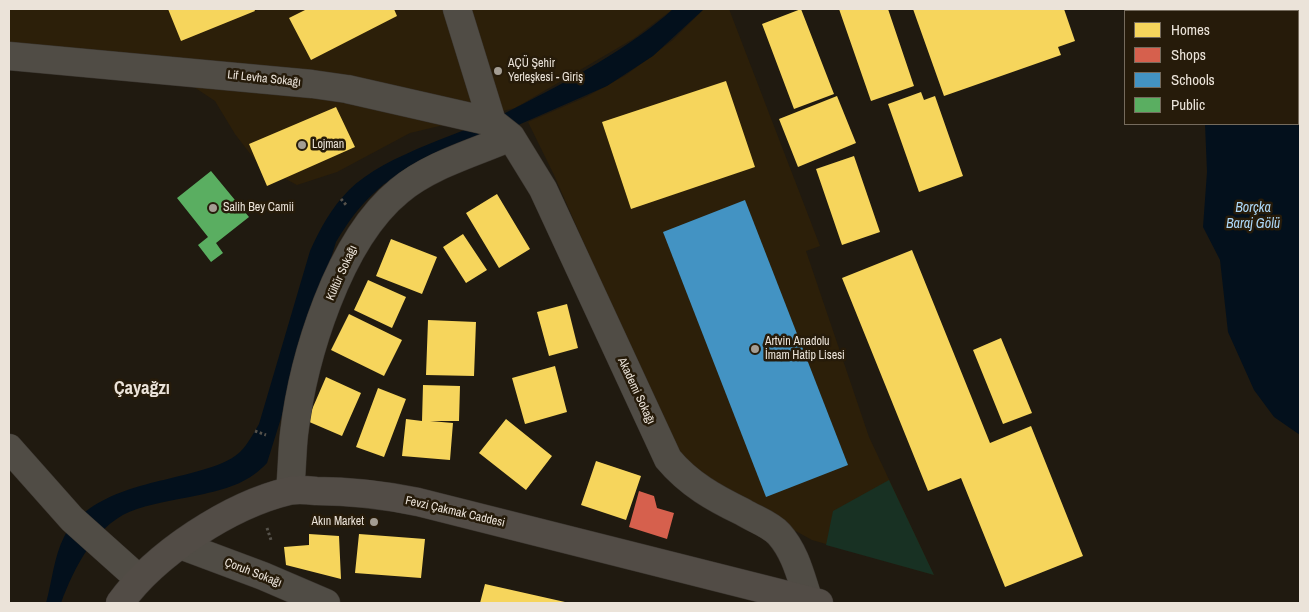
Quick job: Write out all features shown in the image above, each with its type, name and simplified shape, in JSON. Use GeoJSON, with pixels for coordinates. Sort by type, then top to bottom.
{"type":"FeatureCollection","features":[{"type":"Feature","properties":{"kind":"main road","name":"Fevzi Çakmak Caddesi"},"geometry":{"type":"LineString","coordinates":[[120,603],[139,579],[180,545],[220,520],[258,502],[290,490],[346,491],[418,502],[814,602]]}},
{"type":"Feature","properties":{"kind":"street","name":"Akademi Sokağı"},"geometry":{"type":"LineString","coordinates":[[457,9],[501,130],[543,189],[668,459],[687,479],[702,490],[778,533],[789,547],[814,602]]}},
{"type":"Feature","properties":{"kind":"street","name":"Lif Levha Sokağı"},"geometry":{"type":"LineString","coordinates":[[9,56],[312,84],[347,89],[501,130]]}},
{"type":"Feature","properties":{"kind":"street","name":"Kültür Sokağı"},"geometry":{"type":"LineString","coordinates":[[290,490],[294,433],[312,354],[347,257],[361,233],[399,191],[419,177],[501,130]]}},
{"type":"Feature","properties":{"kind":"street"},"geometry":{"type":"LineString","coordinates":[[9,448],[72,519],[139,579]]}},
{"type":"Feature","properties":{"kind":"street","name":"Çoruh Sokağı"},"geometry":{"type":"LineString","coordinates":[[180,545],[263,576],[326,603]]}},
{"type":"Feature","properties":{"kind":"shaded area"},"geometry":{"type":"Polygon","coordinates":[[[9,9],[673,9],[633,39],[515,108],[410,133],[337,172],[297,185],[258,164],[235,134],[215,101],[185,81],[9,70],[9,9]]]}},
{"type":"Feature","properties":{"kind":"shaded area"},"geometry":{"type":"Polygon","coordinates":[[[704,9],[729,9],[820,246],[806,251],[869,437],[934,575],[812,540],[705,481],[675,451],[554,175],[528,122],[586,97],[626,75],[673,40],[704,9]]]}},
{"type":"Feature","properties":{"kind":"green space"},"geometry":{"type":"Polygon","coordinates":[[[889,480],[934,575],[826,545],[833,511],[889,480]]]}},
{"type":"Feature","properties":{"kind":"water"},"geometry":{"type":"Polygon","coordinates":[[[673,9],[704,9],[653,56],[607,86],[384,184],[376,191],[357,211],[336,242],[267,463],[246,480],[231,487],[162,502],[123,515],[110,524],[89,547],[73,575],[61,603],[46,603],[55,561],[64,537],[76,521],[90,508],[107,498],[125,491],[222,463],[236,455],[246,446],[259,424],[310,251],[326,219],[349,190],[365,177],[405,154],[496,117],[535,98],[619,50],[673,9]]]}},
{"type":"Feature","properties":{"kind":"water","name":"Borçka Baraj Gölü"},"geometry":{"type":"Polygon","coordinates":[[[1300,9],[1300,435],[1274,417],[1254,390],[1228,332],[1220,260],[1203,227],[1207,172],[1205,125],[1299,125],[1299,10],[1168,10],[1300,9]]]}},
{"type":"Feature","properties":{"kind":"building: Homes"},"geometry":{"type":"Polygon","coordinates":[[[168,9],[254,9],[255,11],[181,41],[168,9]]]}},
{"type":"Feature","properties":{"kind":"building: Homes"},"geometry":{"type":"Polygon","coordinates":[[[307,9],[394,9],[397,16],[311,60],[289,18],[307,9]]]}},
{"type":"Feature","properties":{"kind":"building: Homes"},"geometry":{"type":"Polygon","coordinates":[[[801,9],[834,94],[794,109],[762,24],[801,9]]]}},
{"type":"Feature","properties":{"kind":"building: Homes"},"geometry":{"type":"Polygon","coordinates":[[[839,9],[888,9],[914,86],[871,101],[839,9]]]}},
{"type":"Feature","properties":{"kind":"building: Homes"},"geometry":{"type":"Polygon","coordinates":[[[913,9],[1064,9],[1075,41],[1058,47],[1061,55],[944,96],[913,9]]]}},
{"type":"Feature","properties":{"kind":"building: Homes"},"geometry":{"type":"Polygon","coordinates":[[[726,81],[755,167],[631,209],[602,122],[726,81]]]}},
{"type":"Feature","properties":{"kind":"building: Homes"},"geometry":{"type":"Polygon","coordinates":[[[921,92],[924,100],[935,96],[963,176],[919,192],[888,104],[921,92]]]}},
{"type":"Feature","properties":{"kind":"building: Homes"},"geometry":{"type":"Polygon","coordinates":[[[837,96],[856,143],[798,167],[779,119],[837,96]]]}},
{"type":"Feature","properties":{"kind":"building: Homes","name":"Lojman"},"geometry":{"type":"Polygon","coordinates":[[[336,107],[355,147],[267,186],[249,144],[336,107]]]}},
{"type":"Feature","properties":{"kind":"building: Homes"},"geometry":{"type":"Polygon","coordinates":[[[854,156],[880,232],[842,245],[816,169],[854,156]]]}},
{"type":"Feature","properties":{"kind":"building: Homes"},"geometry":{"type":"Polygon","coordinates":[[[497,194],[530,249],[499,268],[466,213],[497,194]]]}},
{"type":"Feature","properties":{"kind":"building: Homes"},"geometry":{"type":"Polygon","coordinates":[[[463,234],[487,270],[466,283],[443,247],[463,234]]]}},
{"type":"Feature","properties":{"kind":"building: Homes"},"geometry":{"type":"Polygon","coordinates":[[[391,239],[437,257],[422,294],[376,276],[391,239]]]}},
{"type":"Feature","properties":{"kind":"building: Homes"},"geometry":{"type":"Polygon","coordinates":[[[912,250],[990,443],[1031,426],[1083,556],[1005,587],[961,478],[928,491],[842,278],[912,250]]]}},
{"type":"Feature","properties":{"kind":"building: Homes"},"geometry":{"type":"Polygon","coordinates":[[[368,280],[406,297],[392,328],[354,310],[368,280]]]}},
{"type":"Feature","properties":{"kind":"building: Homes"},"geometry":{"type":"Polygon","coordinates":[[[567,304],[578,348],[549,356],[537,312],[567,304]]]}},
{"type":"Feature","properties":{"kind":"building: Homes"},"geometry":{"type":"Polygon","coordinates":[[[349,314],[402,340],[384,376],[331,350],[349,314]]]}},
{"type":"Feature","properties":{"kind":"building: Homes"},"geometry":{"type":"Polygon","coordinates":[[[428,320],[476,322],[474,376],[426,375],[428,320]]]}},
{"type":"Feature","properties":{"kind":"building: Homes"},"geometry":{"type":"Polygon","coordinates":[[[1001,338],[1032,413],[1003,424],[973,350],[1001,338]]]}},
{"type":"Feature","properties":{"kind":"building: Homes"},"geometry":{"type":"Polygon","coordinates":[[[555,366],[567,412],[525,424],[512,378],[555,366]]]}},
{"type":"Feature","properties":{"kind":"building: Homes"},"geometry":{"type":"Polygon","coordinates":[[[326,377],[361,393],[342,436],[307,421],[326,377]]]}},
{"type":"Feature","properties":{"kind":"building: Homes"},"geometry":{"type":"Polygon","coordinates":[[[423,385],[460,386],[459,421],[430,421],[453,423],[450,460],[402,456],[406,419],[422,421],[423,385]]]}},
{"type":"Feature","properties":{"kind":"building: Homes"},"geometry":{"type":"Polygon","coordinates":[[[378,388],[406,399],[384,457],[356,447],[378,388]]]}},
{"type":"Feature","properties":{"kind":"building: Homes"},"geometry":{"type":"Polygon","coordinates":[[[506,419],[552,456],[526,490],[479,453],[506,419]]]}},
{"type":"Feature","properties":{"kind":"building: Homes"},"geometry":{"type":"Polygon","coordinates":[[[596,461],[641,476],[626,520],[581,505],[596,461]]]}},
{"type":"Feature","properties":{"kind":"building: Homes"},"geometry":{"type":"Polygon","coordinates":[[[309,534],[339,536],[341,579],[286,565],[284,547],[309,545],[309,534]]]}},
{"type":"Feature","properties":{"kind":"building: Homes"},"geometry":{"type":"Polygon","coordinates":[[[359,534],[425,539],[421,578],[355,573],[359,534]]]}},
{"type":"Feature","properties":{"kind":"building: Homes"},"geometry":{"type":"Polygon","coordinates":[[[485,584],[565,602],[565,603],[480,603],[485,584]]]}},
{"type":"Feature","properties":{"kind":"building: Shops"},"geometry":{"type":"Polygon","coordinates":[[[639,491],[654,496],[657,508],[674,513],[667,539],[629,527],[639,491]]]}},
{"type":"Feature","properties":{"kind":"building: Schools","name":"Artvin Anadolu İmam Hatip Lisesi"},"geometry":{"type":"Polygon","coordinates":[[[745,200],[848,465],[766,497],[663,232],[745,200]]]}},
{"type":"Feature","properties":{"kind":"building: Public","name":"Salih Bey Camii"},"geometry":{"type":"Polygon","coordinates":[[[211,171],[249,217],[216,243],[223,253],[211,262],[198,245],[208,237],[177,198],[211,171]]]}},
{"type":"Feature","properties":{"kind":"place","name":"AÇÜ Şehir Yerleşkesi - Giriş"},"geometry":{"type":"Point","coordinates":[498,71]}},
{"type":"Feature","properties":{"kind":"place","name":"Lojman"},"geometry":{"type":"Point","coordinates":[302,145]}},
{"type":"Feature","properties":{"kind":"place","name":"Salih Bey Camii"},"geometry":{"type":"Point","coordinates":[213,208]}},
{"type":"Feature","properties":{"kind":"place","name":"Artvin Anadolu İmam Hatip Lisesi"},"geometry":{"type":"Point","coordinates":[755,349]}},
{"type":"Feature","properties":{"kind":"place","name":"Akın Market"},"geometry":{"type":"Point","coordinates":[374,522]}},
{"type":"Feature","properties":{"kind":"district","name":"Çayağzı"},"geometry":{"type":"Point","coordinates":[142,389]}}]}
